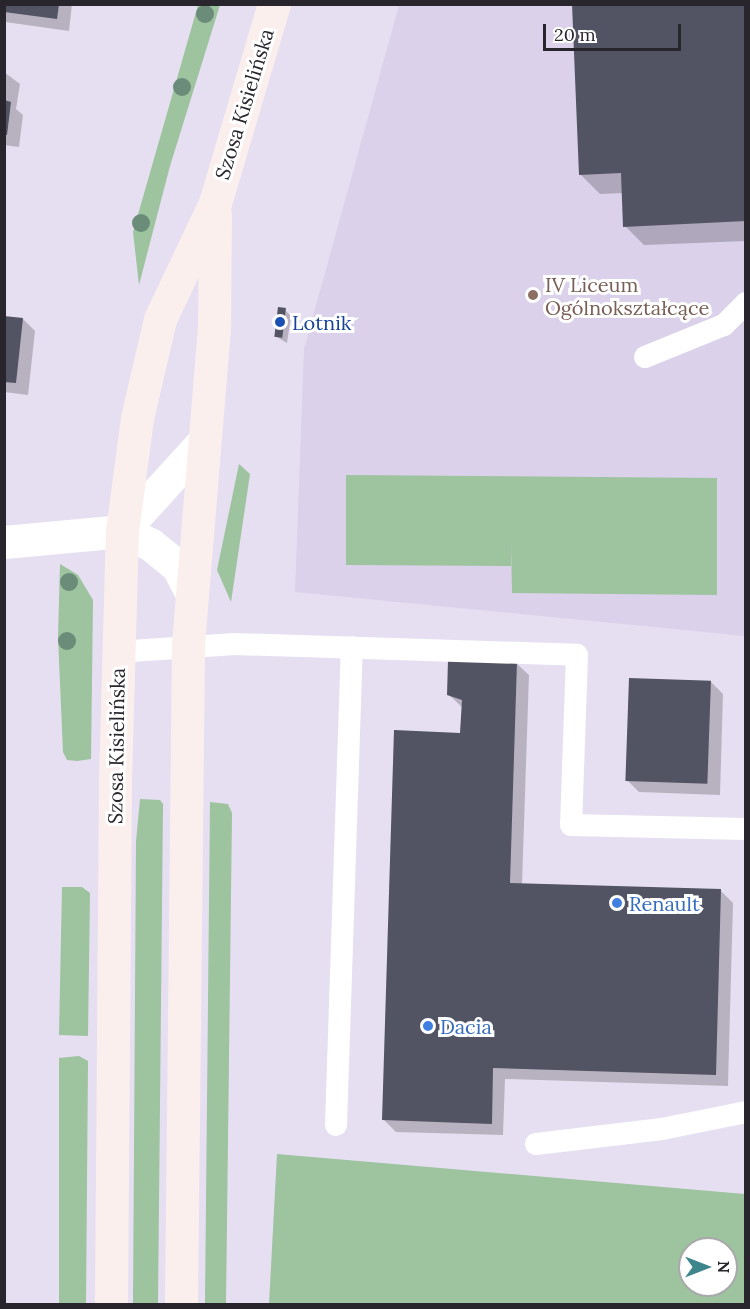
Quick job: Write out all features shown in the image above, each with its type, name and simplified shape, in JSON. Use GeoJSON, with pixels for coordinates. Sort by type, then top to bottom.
{"type":"FeatureCollection","features":[{"type":"Feature","properties":{"kind":"street","name":"Szosa Kisielińska"},"geometry":{"type":"LineString","coordinates":[[111,1305],[117,652],[122,531],[137,418],[160,319],[215,203],[274,4]]}},
{"type":"Feature","properties":{"kind":"street","name":"Szosa Kisielińska"},"geometry":{"type":"LineString","coordinates":[[180,1305],[188,644],[214,329],[215,203]]}},
{"type":"Feature","properties":{"kind":"street"},"geometry":{"type":"LineString","coordinates":[[122,531],[203,442]]}},
{"type":"Feature","properties":{"kind":"street"},"geometry":{"type":"LineString","coordinates":[[4,542],[122,531],[150,544],[178,567],[192,595]]}},
{"type":"Feature","properties":{"kind":"lane"},"geometry":{"type":"LineString","coordinates":[[645,357],[724,325],[746,303]]}},
{"type":"Feature","properties":{"kind":"lane"},"geometry":{"type":"LineString","coordinates":[[117,652],[188,644],[352,647],[577,656],[571,825],[746,829]]}},
{"type":"Feature","properties":{"kind":"lane"},"geometry":{"type":"LineString","coordinates":[[336,1125],[352,647]]}},
{"type":"Feature","properties":{"kind":"lane"},"geometry":{"type":"LineString","coordinates":[[536,1144],[662,1129],[746,1112]]}},
{"type":"Feature","properties":{"kind":"shaded area","name":"IV Liceum Ogólnokształcące"},"geometry":{"type":"Polygon","coordinates":[[[399,5],[745,5],[745,636],[295,592],[304,349],[399,5]]]}},
{"type":"Feature","properties":{"kind":"green space"},"geometry":{"type":"Polygon","coordinates":[[[198,5],[220,5],[170,166],[139,285],[133,232],[198,5]]]}},
{"type":"Feature","properties":{"kind":"green space"},"geometry":{"type":"Polygon","coordinates":[[[239,464],[250,474],[231,602],[217,570],[239,464]]]}},
{"type":"Feature","properties":{"kind":"green space"},"geometry":{"type":"Polygon","coordinates":[[[346,475],[717,478],[717,595],[512,593],[511,543],[511,566],[346,565],[346,475]]]}},
{"type":"Feature","properties":{"kind":"green space"},"geometry":{"type":"Polygon","coordinates":[[[60,564],[78,575],[93,600],[91,759],[77,761],[67,760],[63,752],[58,637],[60,564]]]}},
{"type":"Feature","properties":{"kind":"green space"},"geometry":{"type":"Polygon","coordinates":[[[140,799],[160,800],[163,804],[158,1304],[133,1304],[136,842],[140,799]]]}},
{"type":"Feature","properties":{"kind":"green space"},"geometry":{"type":"Polygon","coordinates":[[[210,802],[228,804],[232,813],[226,1304],[205,1304],[210,802]]]}},
{"type":"Feature","properties":{"kind":"green space"},"geometry":{"type":"Polygon","coordinates":[[[62,887],[82,887],[90,893],[88,1036],[59,1035],[62,887]]]}},
{"type":"Feature","properties":{"kind":"green space"},"geometry":{"type":"Polygon","coordinates":[[[79,1056],[88,1061],[86,1304],[59,1304],[59,1058],[79,1056]]]}},
{"type":"Feature","properties":{"kind":"green space"},"geometry":{"type":"Polygon","coordinates":[[[277,1154],[745,1194],[745,1304],[269,1304],[277,1154]]]}},
{"type":"Feature","properties":{"kind":"building"},"geometry":{"type":"Polygon","coordinates":[[[4,4],[59,4],[57,19],[4,12],[4,4]]]}},
{"type":"Feature","properties":{"kind":"building"},"geometry":{"type":"Polygon","coordinates":[[[572,4],[746,4],[746,221],[623,227],[621,173],[579,175],[572,4]]]}},
{"type":"Feature","properties":{"kind":"building"},"geometry":{"type":"Polygon","coordinates":[[[4,100],[11,102],[7,135],[4,135],[4,100]]]}},
{"type":"Feature","properties":{"kind":"building"},"geometry":{"type":"Polygon","coordinates":[[[278,307],[286,308],[282,338],[274,337],[278,307]]]}},
{"type":"Feature","properties":{"kind":"building"},"geometry":{"type":"Polygon","coordinates":[[[4,316],[23,318],[16,383],[4,382],[4,316]]]}},
{"type":"Feature","properties":{"kind":"building"},"geometry":{"type":"Polygon","coordinates":[[[448,660],[517,662],[510,883],[721,889],[716,1075],[493,1068],[492,1124],[382,1120],[394,730],[460,733],[462,700],[447,695],[448,660]]]}},
{"type":"Feature","properties":{"kind":"building"},"geometry":{"type":"Polygon","coordinates":[[[629,678],[711,681],[707,784],[625,781],[629,678]]]}},
{"type":"Feature","properties":{"kind":"place","name":"IV Liceum Ogólnokształcące"},"geometry":{"type":"Point","coordinates":[533,295]}},
{"type":"Feature","properties":{"kind":"place","name":"Lotnik"},"geometry":{"type":"Point","coordinates":[280,322]}},
{"type":"Feature","properties":{"kind":"place","name":"Renault"},"geometry":{"type":"Point","coordinates":[617,903]}},
{"type":"Feature","properties":{"kind":"place","name":"Dacia"},"geometry":{"type":"Point","coordinates":[428,1026]}}]}
